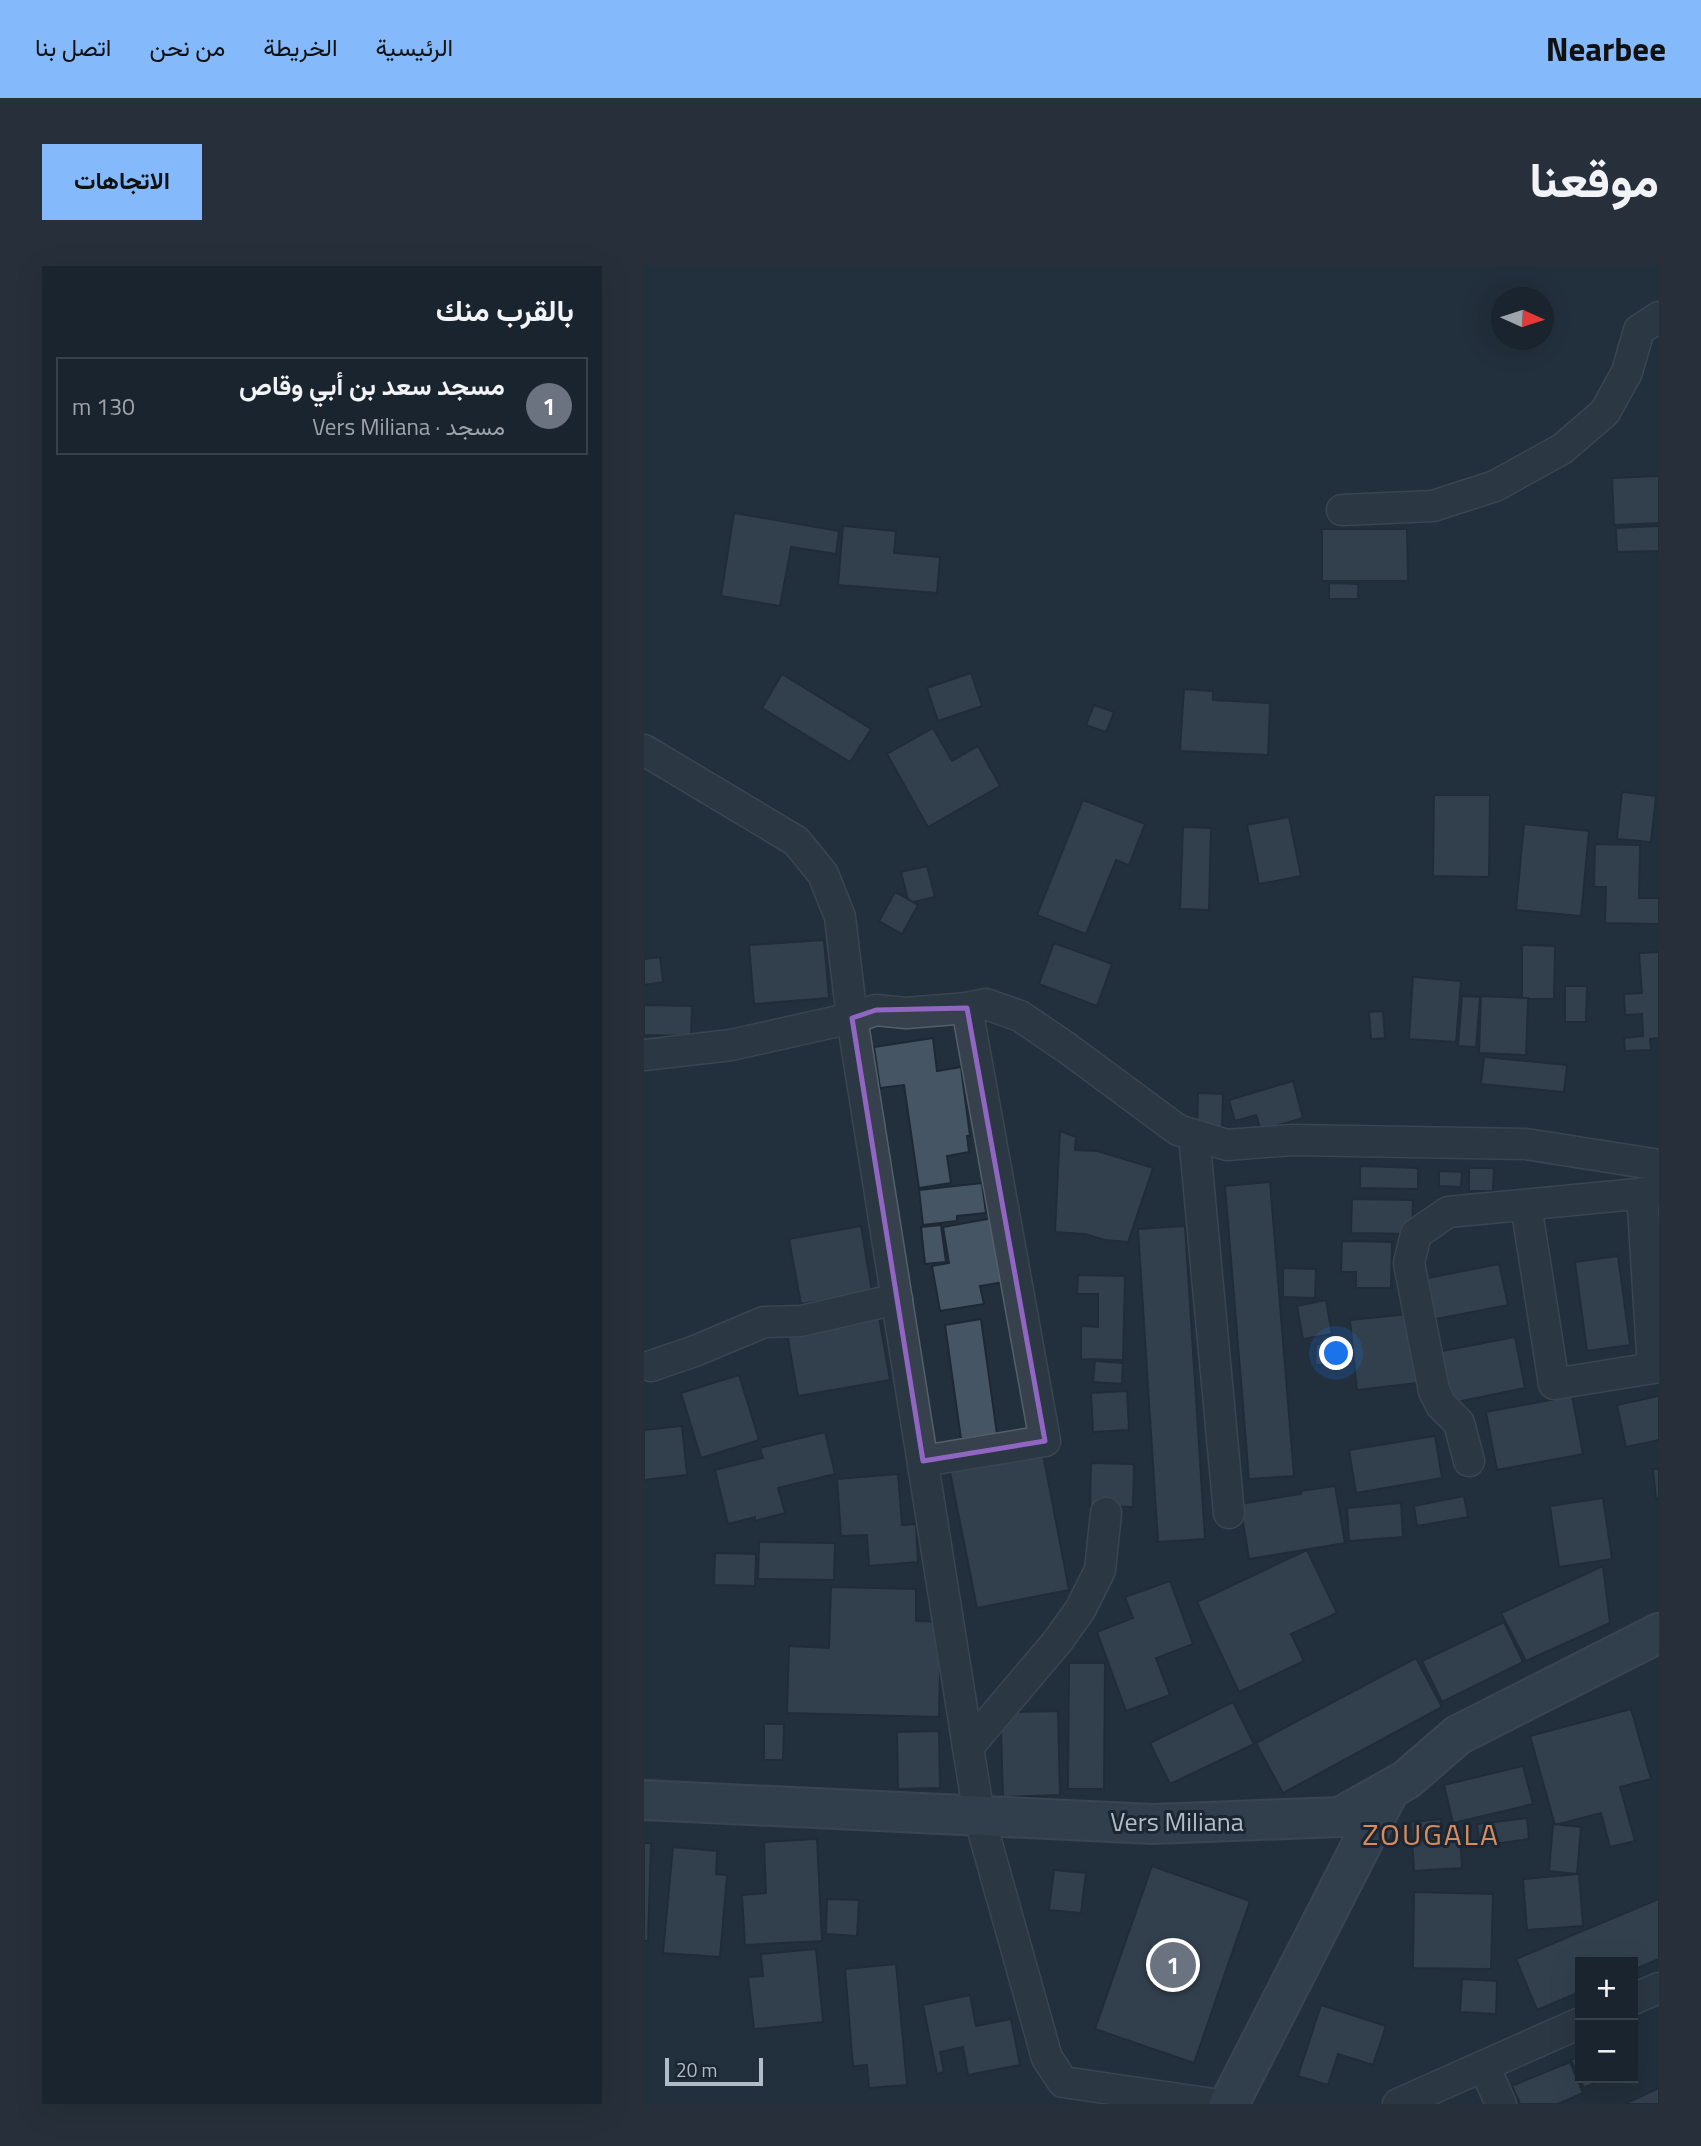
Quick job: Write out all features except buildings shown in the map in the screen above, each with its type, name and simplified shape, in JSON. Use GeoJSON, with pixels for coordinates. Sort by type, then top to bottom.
{"type":"FeatureCollection","features":[{"type":"Feature","properties":{"kind":"main road","name":"Vers Miliana"},"geometry":{"type":"LineString","coordinates":[[644,1800],[1153,1824],[1340,1817],[1406,1780],[1458,1735],[1659,1633]]}},
{"type":"Feature","properties":{"kind":"main road"},"geometry":{"type":"LineString","coordinates":[[1228,2104],[1390,1789]]}},
{"type":"Feature","properties":{"kind":"street"},"geometry":{"type":"LineString","coordinates":[[1342,510],[1433,506],[1495,486],[1562,449],[1605,412],[1627,372],[1639,330],[1659,317]]}},
{"type":"Feature","properties":{"kind":"street"},"geometry":{"type":"LineString","coordinates":[[644,750],[796,841],[823,874],[839,917],[852,1018],[979,1816],[1047,2058],[1063,2082],[1213,2104]]}},
{"type":"Feature","properties":{"kind":"street"},"geometry":{"type":"LineString","coordinates":[[644,1055],[731,1045],[852,1018],[876,1010],[905,1013],[986,1004],[1020,1016],[1178,1130],[1227,1145],[1292,1140],[1526,1144],[1659,1165]]}},
{"type":"Feature","properties":{"kind":"street"},"geometry":{"type":"LineString","coordinates":[[922,1461],[1045,1441],[967,1008]]}},
{"type":"Feature","properties":{"kind":"street"},"geometry":{"type":"LineString","coordinates":[[1194,1135],[1229,1513]]}},
{"type":"Feature","properties":{"kind":"street"},"geometry":{"type":"LineString","coordinates":[[1469,1461],[1460,1423],[1441,1405],[1434,1391],[1409,1263],[1416,1234],[1448,1212],[1651,1193],[1656,1367],[1554,1384],[1525,1205]]}},
{"type":"Feature","properties":{"kind":"street"},"geometry":{"type":"LineString","coordinates":[[651,1366],[764,1322],[801,1321],[897,1299]]}},
{"type":"Feature","properties":{"kind":"street"},"geometry":{"type":"LineString","coordinates":[[968,1747],[1057,1642],[1080,1610],[1100,1570],[1106,1514]]}},
{"type":"Feature","properties":{"kind":"street"},"geometry":{"type":"LineString","coordinates":[[1638,1997],[1659,1988]]}},
{"type":"Feature","properties":{"kind":"street"},"geometry":{"type":"LineString","coordinates":[[1398,2104],[1575,2025]]}},
{"type":"Feature","properties":{"kind":"street"},"geometry":{"type":"LineString","coordinates":[[1484,2066],[1501,2104]]}},
{"type":"Feature","properties":{"kind":"highlighted area"},"geometry":{"type":"Polygon","coordinates":[[[967,1008],[1045,1441],[923,1461],[852,1018],[876,1010],[967,1008]]]}},
{"type":"Feature","properties":{"kind":"place","name":"مسجد سعد بن أبي وقاص"},"geometry":{"type":"Point","coordinates":[1173,1965]}},
{"type":"Feature","properties":{"kind":"district","name":"ZOUGALA"},"geometry":{"type":"Point","coordinates":[1431,1834]}}]}
